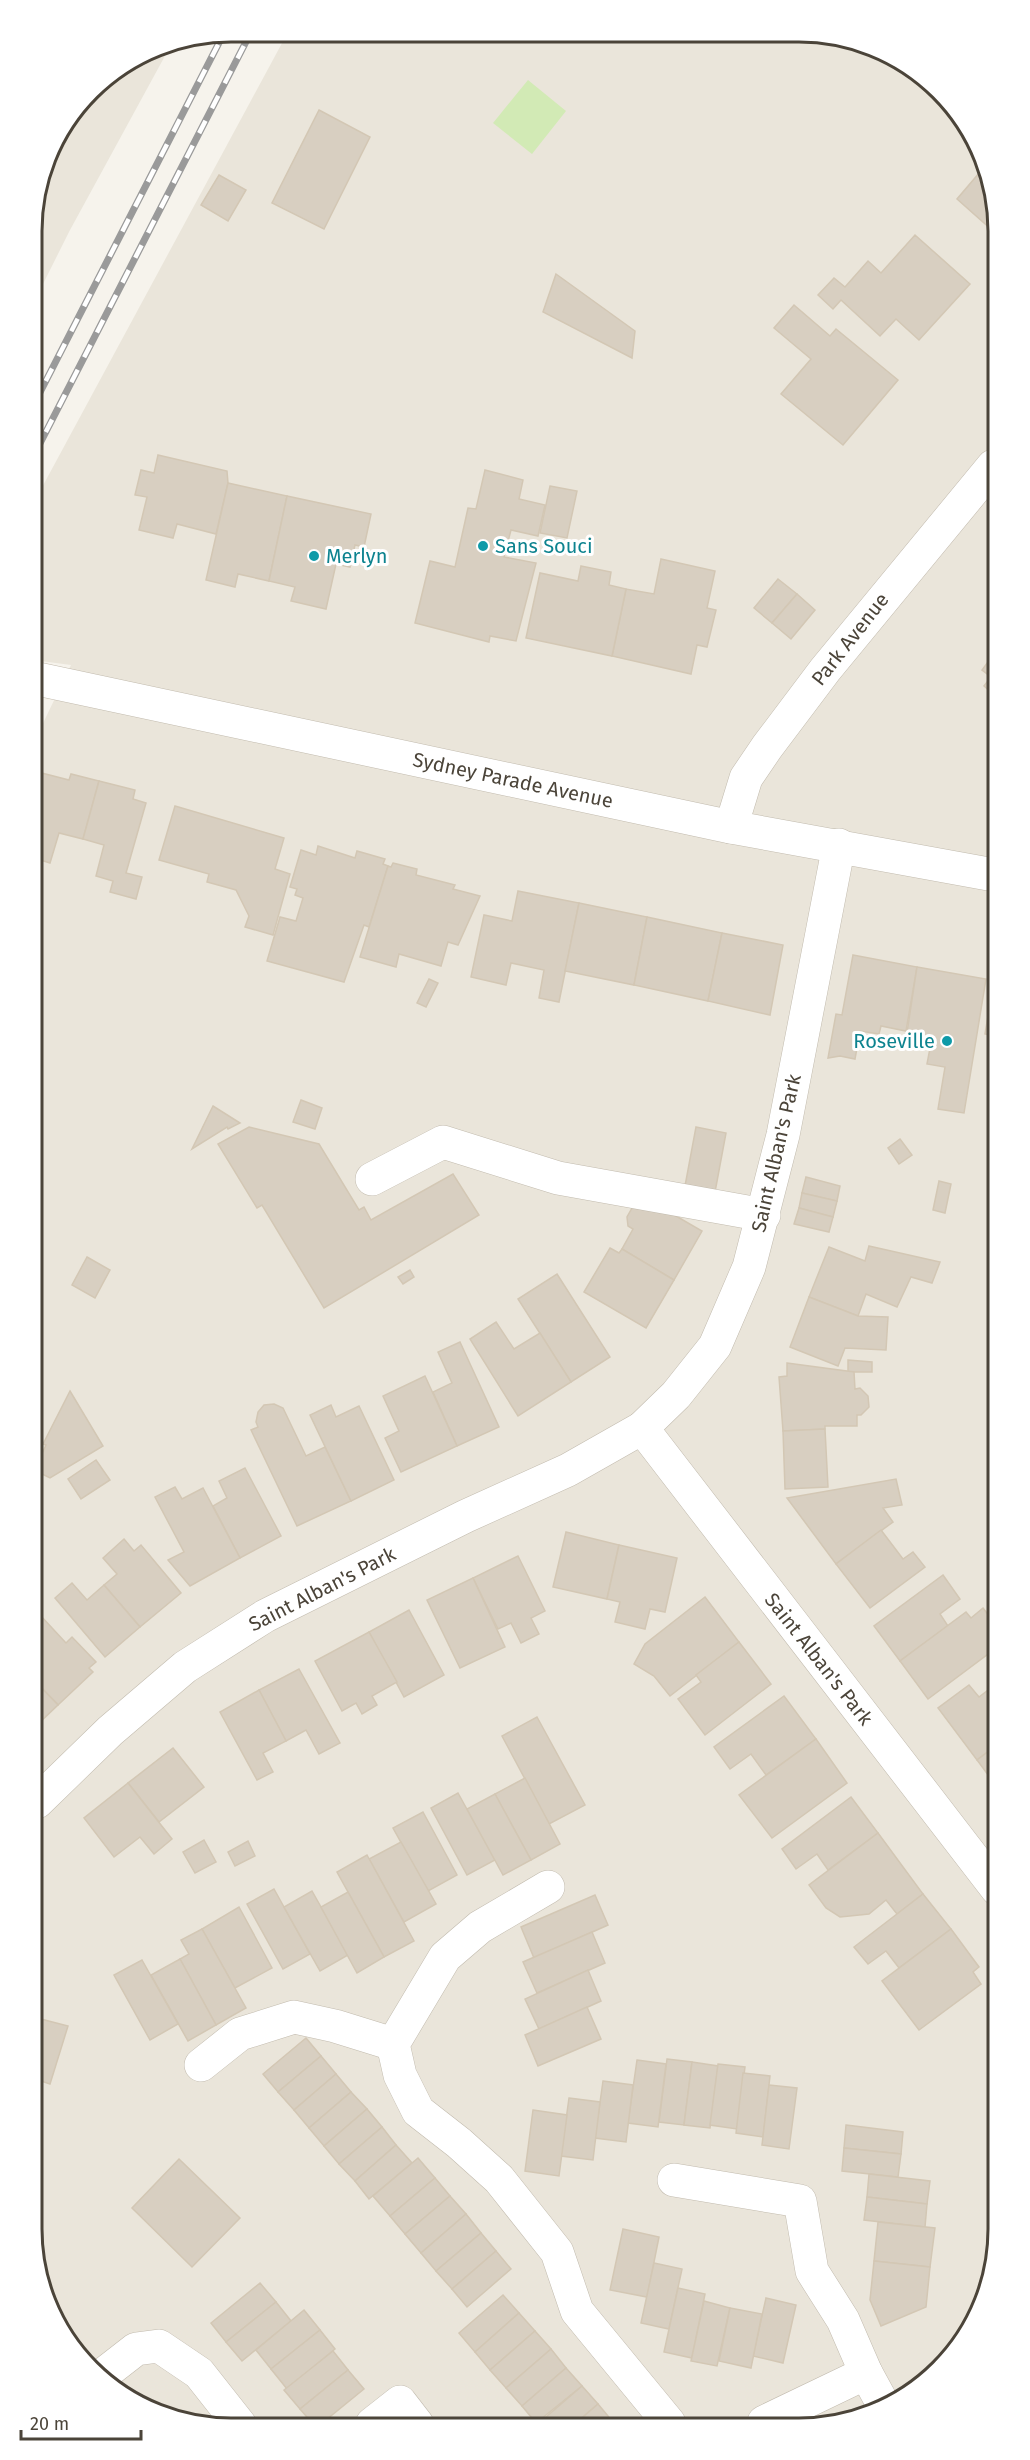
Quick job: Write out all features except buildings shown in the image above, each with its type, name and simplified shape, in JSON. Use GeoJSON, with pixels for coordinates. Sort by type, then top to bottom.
{"type":"FeatureCollection","features":[{"type":"Feature","properties":{"kind":"street","name":"Park Avenue"},"geometry":{"type":"LineString","coordinates":[[731,827],[746,778],[767,747],[832,661],[988,472]]}},
{"type":"Feature","properties":{"kind":"street","name":"Sydney Parade Avenue"},"geometry":{"type":"LineString","coordinates":[[42,684],[731,827],[988,873]]}},
{"type":"Feature","properties":{"kind":"street","name":"Saint Alban's Park"},"geometry":{"type":"LineString","coordinates":[[42,1797],[110,1731],[185,1667],[264,1616],[466,1516],[568,1470],[642,1428],[676,1395],[715,1346],[746,1279],[783,1135],[839,845]]}},
{"type":"Feature","properties":{"kind":"street"},"geometry":{"type":"LineString","coordinates":[[372,1179],[443,1142],[558,1178],[764,1215]]}},
{"type":"Feature","properties":{"kind":"street","name":"Saint Alban's Park"},"geometry":{"type":"LineString","coordinates":[[642,1428],[988,1877]]}},
{"type":"Feature","properties":{"kind":"street"},"geometry":{"type":"LineString","coordinates":[[548,1887],[480,1927],[445,1956],[393,2044],[400,2075],[418,2111],[459,2143],[499,2179],[557,2252],[577,2311],[665,2418]]}},
{"type":"Feature","properties":{"kind":"street"},"geometry":{"type":"LineString","coordinates":[[201,2065],[240,2034],[294,2017],[335,2026],[393,2044]]}},
{"type":"Feature","properties":{"kind":"street"},"geometry":{"type":"LineString","coordinates":[[674,2180],[800,2201],[813,2271],[843,2320],[880,2399]]}},
{"type":"Feature","properties":{"kind":"street"},"geometry":{"type":"LineString","coordinates":[[107,2371],[136,2349],[159,2346],[199,2373],[235,2418]]}},
{"type":"Feature","properties":{"kind":"street"},"geometry":{"type":"LineString","coordinates":[[772,2418],[866,2373]]}},
{"type":"Feature","properties":{"kind":"street"},"geometry":{"type":"LineString","coordinates":[[380,2418],[400,2402],[412,2418]]}},
{"type":"Feature","properties":{"kind":"shaded area"},"geometry":{"type":"Polygon","coordinates":[[[283,42],[799,42],[836,46],[860,52],[882,62],[904,74],[924,89],[949,116],[974,159],[982,182],[988,231],[988,2241],[978,2290],[956,2334],[924,2371],[904,2386],[871,2404],[848,2412],[799,2418],[219,2418],[170,2408],[137,2393],[116,2379],[97,2363],[81,2344],[56,2301],[48,2278],[42,2229],[42,725],[71,665],[42,661],[42,487],[283,42]]]}},
{"type":"Feature","properties":{"kind":"shaded area"},"geometry":{"type":"Polygon","coordinates":[[[166,54],[42,286],[42,219],[48,182],[67,137],[89,106],[106,89],[137,67],[166,54]]]}},
{"type":"Feature","properties":{"kind":"green space"},"geometry":{"type":"Polygon","coordinates":[[[528,80],[566,111],[532,154],[493,123],[528,80]]]}},
{"type":"Feature","properties":{"kind":"railway"},"geometry":{"type":"LineString","coordinates":[[42,439],[246,42]]}},
{"type":"Feature","properties":{"kind":"railway"},"geometry":{"type":"LineString","coordinates":[[42,388],[219,43]]}},
{"type":"Feature","properties":{"kind":"place","name":"Sans Souci"},"geometry":{"type":"Point","coordinates":[483,546]}},
{"type":"Feature","properties":{"kind":"place","name":"Merlyn"},"geometry":{"type":"Point","coordinates":[314,556]}},
{"type":"Feature","properties":{"kind":"place","name":"Roseville"},"geometry":{"type":"Point","coordinates":[947,1041]}}]}
